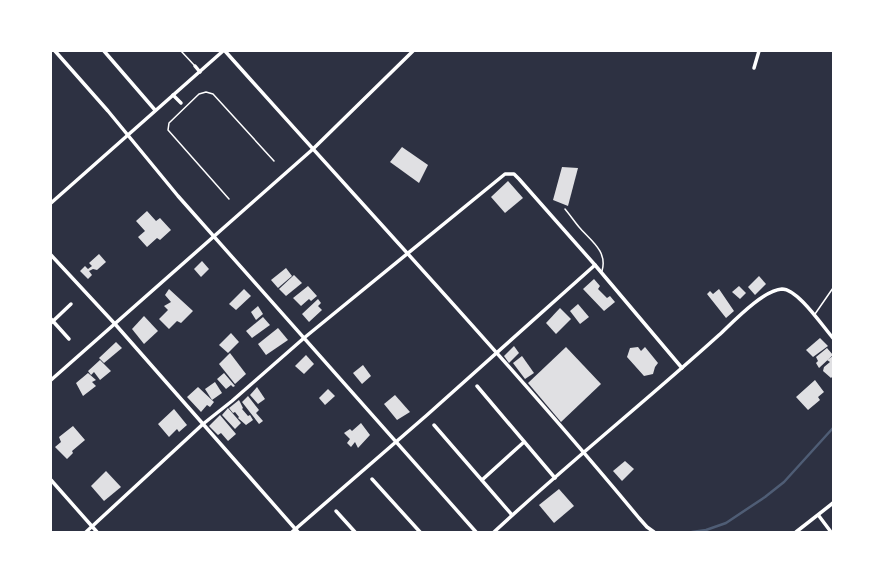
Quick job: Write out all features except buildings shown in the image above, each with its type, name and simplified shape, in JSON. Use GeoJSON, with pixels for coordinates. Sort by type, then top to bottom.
{"type":"FeatureCollection","features":[{"type":"Feature","properties":{"kind":"street"},"geometry":{"type":"LineString","coordinates":[[55,51],[178,196],[476,532]]}},
{"type":"Feature","properties":{"kind":"street"},"geometry":{"type":"LineString","coordinates":[[104,51],[155,110]]}},
{"type":"Feature","properties":{"kind":"street"},"geometry":{"type":"LineString","coordinates":[[51,203],[155,110],[224,51],[497,353],[584,452],[639,518],[654,532]]}},
{"type":"Feature","properties":{"kind":"street"},"geometry":{"type":"LineString","coordinates":[[51,380],[313,149],[413,51]]}},
{"type":"Feature","properties":{"kind":"street"},"geometry":{"type":"LineString","coordinates":[[754,68],[759,51]]}},
{"type":"Feature","properties":{"kind":"street"},"geometry":{"type":"LineString","coordinates":[[195,66],[200,72]]}},
{"type":"Feature","properties":{"kind":"street"},"geometry":{"type":"LineString","coordinates":[[173,95],[181,103]]}},
{"type":"Feature","properties":{"kind":"street"},"geometry":{"type":"LineString","coordinates":[[86,532],[203,424],[304,338],[505,174],[514,174],[519,179],[595,265],[682,368]]}},
{"type":"Feature","properties":{"kind":"street"},"geometry":{"type":"LineString","coordinates":[[51,255],[115,324],[297,530]]}},
{"type":"Feature","properties":{"kind":"street"},"geometry":{"type":"LineString","coordinates":[[292,532],[297,530],[595,265]]}},
{"type":"Feature","properties":{"kind":"street"},"geometry":{"type":"LineString","coordinates":[[494,532],[753,304],[770,292],[786,289],[791,292],[803,303],[833,338]]}},
{"type":"Feature","properties":{"kind":"street"},"geometry":{"type":"LineString","coordinates":[[69,339],[52,321],[72,304]]}},
{"type":"Feature","properties":{"kind":"street"},"geometry":{"type":"LineString","coordinates":[[477,386],[555,478]]}},
{"type":"Feature","properties":{"kind":"street"},"geometry":{"type":"LineString","coordinates":[[434,425],[512,515]]}},
{"type":"Feature","properties":{"kind":"street"},"geometry":{"type":"LineString","coordinates":[[482,480],[524,442]]}},
{"type":"Feature","properties":{"kind":"street"},"geometry":{"type":"LineString","coordinates":[[372,479],[420,532]]}},
{"type":"Feature","properties":{"kind":"street"},"geometry":{"type":"LineString","coordinates":[[51,480],[98,532]]}},
{"type":"Feature","properties":{"kind":"street"},"geometry":{"type":"LineString","coordinates":[[796,532],[819,516],[833,503]]}},
{"type":"Feature","properties":{"kind":"street"},"geometry":{"type":"LineString","coordinates":[[336,511],[355,532]]}},
{"type":"Feature","properties":{"kind":"street"},"geometry":{"type":"LineString","coordinates":[[819,516],[831,532]]}},
{"type":"Feature","properties":{"kind":"lane"},"geometry":{"type":"LineString","coordinates":[[181,51],[195,66]]}},
{"type":"Feature","properties":{"kind":"lane"},"geometry":{"type":"LineString","coordinates":[[229,199],[168,130],[169,123],[199,94],[206,92],[213,94],[274,161]]}},
{"type":"Feature","properties":{"kind":"lane"},"geometry":{"type":"LineString","coordinates":[[181,103],[186,108]]}},
{"type":"Feature","properties":{"kind":"lane"},"geometry":{"type":"LineString","coordinates":[[565,209],[579,227],[594,242],[603,257],[604,265],[601,272]]}},
{"type":"Feature","properties":{"kind":"lane"},"geometry":{"type":"LineString","coordinates":[[814,316],[833,288]]}},
{"type":"Feature","properties":{"kind":"waterway"},"geometry":{"type":"LineString","coordinates":[[692,532],[706,530],[726,523],[765,497],[784,482],[833,428]]}}]}
